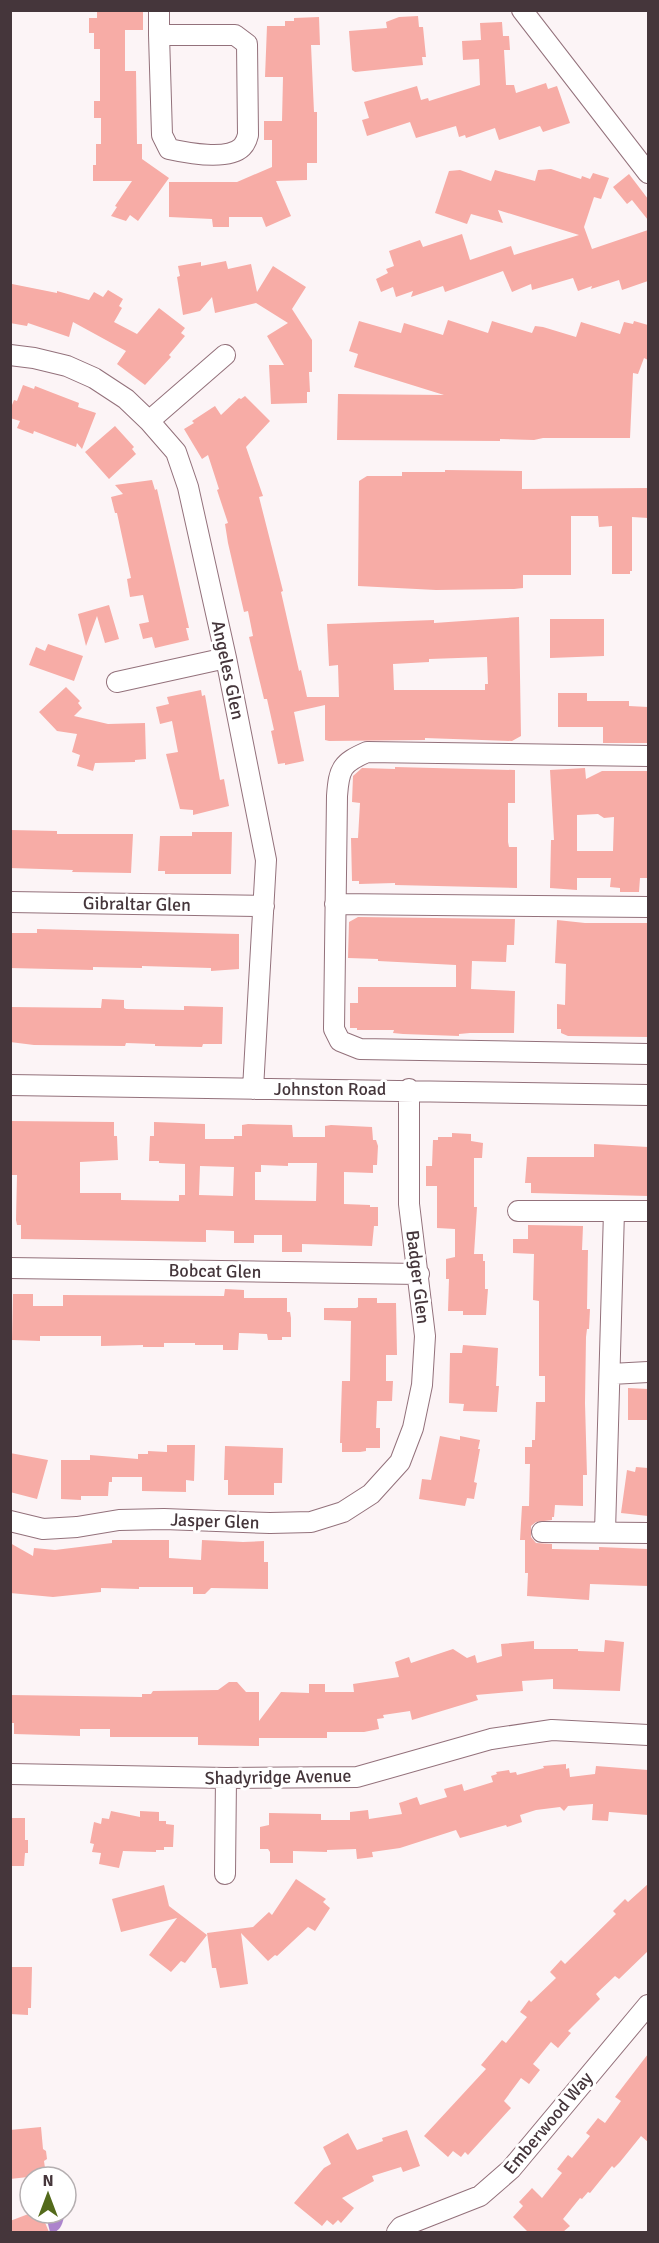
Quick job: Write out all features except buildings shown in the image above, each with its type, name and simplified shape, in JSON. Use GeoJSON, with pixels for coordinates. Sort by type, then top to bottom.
{"type":"FeatureCollection","features":[{"type":"Feature","properties":{"kind":"street"},"geometry":{"type":"LineString","coordinates":[[159,10],[159,35],[162,135],[169,149],[187,154],[231,154],[244,146],[248,135],[247,44],[235,35],[159,35]]}},
{"type":"Feature","properties":{"kind":"street"},"geometry":{"type":"LineString","coordinates":[[522,10],[648,173]]}},
{"type":"Feature","properties":{"kind":"street","name":"Angeles Glen"},"geometry":{"type":"LineString","coordinates":[[10,355],[67,366],[94,378],[126,399],[176,452],[188,488],[226,658],[266,860],[253,1089]]}},
{"type":"Feature","properties":{"kind":"street"},"geometry":{"type":"LineString","coordinates":[[149,421],[225,355]]}},
{"type":"Feature","properties":{"kind":"street"},"geometry":{"type":"LineString","coordinates":[[117,682],[226,658]]}},
{"type":"Feature","properties":{"kind":"street"},"geometry":{"type":"LineString","coordinates":[[648,756],[367,752],[348,760],[338,778],[336,796],[334,1029],[340,1041],[360,1049],[648,1054]]}},
{"type":"Feature","properties":{"kind":"street","name":"Gibraltar Glen"},"geometry":{"type":"LineString","coordinates":[[10,902],[264,906]]}},
{"type":"Feature","properties":{"kind":"street"},"geometry":{"type":"LineString","coordinates":[[335,904],[648,907]]}},
{"type":"Feature","properties":{"kind":"street","name":"Johnston Road"},"geometry":{"type":"LineString","coordinates":[[10,1085],[409,1089],[648,1095]]}},
{"type":"Feature","properties":{"kind":"street","name":"Badger Glen"},"geometry":{"type":"LineString","coordinates":[[400,1462],[413,1428],[422,1385],[425,1336],[409,1204],[409,1089]]}},
{"type":"Feature","properties":{"kind":"street"},"geometry":{"type":"LineString","coordinates":[[518,1211],[648,1211]]}},
{"type":"Feature","properties":{"kind":"street"},"geometry":{"type":"LineString","coordinates":[[605,1532],[614,1211]]}},
{"type":"Feature","properties":{"kind":"street","name":"Bobcat Glen"},"geometry":{"type":"LineString","coordinates":[[10,1268],[419,1274]]}},
{"type":"Feature","properties":{"kind":"street"},"geometry":{"type":"LineString","coordinates":[[611,1374],[648,1372]]}},
{"type":"Feature","properties":{"kind":"street","name":"Jasper Glen"},"geometry":{"type":"LineString","coordinates":[[10,1521],[43,1529],[77,1527],[119,1520],[311,1522],[343,1512],[371,1494],[400,1462]]}},
{"type":"Feature","properties":{"kind":"street"},"geometry":{"type":"LineString","coordinates":[[542,1532],[648,1533]]}},
{"type":"Feature","properties":{"kind":"street","name":"Shadyridge Avenue"},"geometry":{"type":"LineString","coordinates":[[10,1774],[226,1778],[357,1777],[491,1739],[552,1730],[648,1736]]}},
{"type":"Feature","properties":{"kind":"street"},"geometry":{"type":"LineString","coordinates":[[225,1874],[226,1778]]}},
{"type":"Feature","properties":{"kind":"street","name":"Emberwood Way"},"geometry":{"type":"LineString","coordinates":[[397,2232],[401,2227],[480,2196],[511,2169],[648,2005]]}},
{"type":"Feature","properties":{"kind":"shaded area"},"geometry":{"type":"Polygon","coordinates":[[[48,2225],[61,2225],[58,2230],[50,2232],[48,2225]]]}}]}
